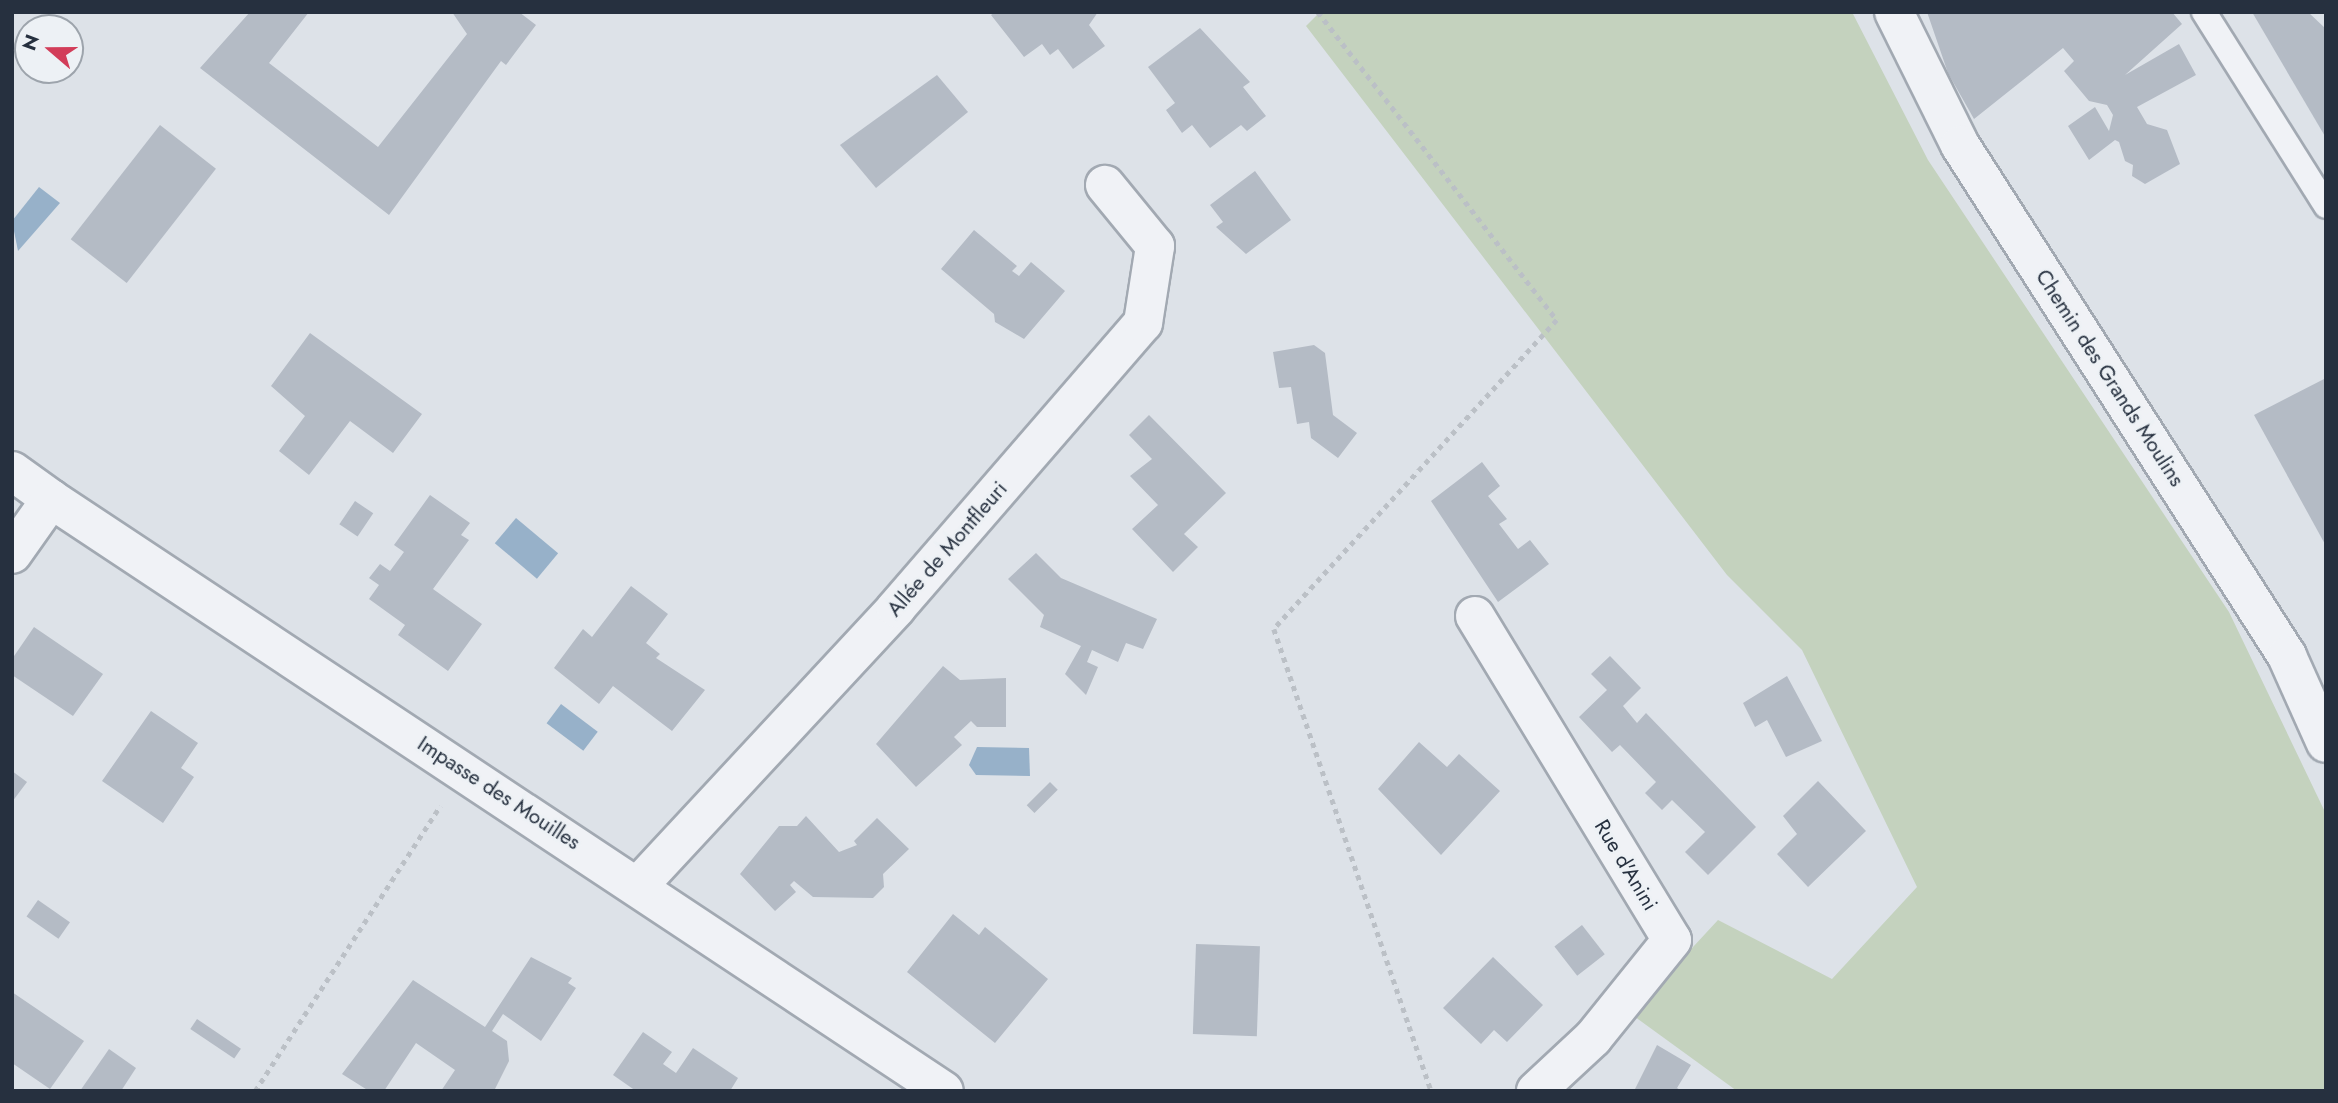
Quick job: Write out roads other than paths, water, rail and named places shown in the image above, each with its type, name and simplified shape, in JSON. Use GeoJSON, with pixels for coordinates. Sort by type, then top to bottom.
{"type":"FeatureCollection","features":[{"type":"Feature","properties":{"kind":"street","name":"Chemin des Grands Moulins"},"geometry":{"type":"LineString","coordinates":[[1894,12],[1960,145],[2287,656],[2326,743]]}},
{"type":"Feature","properties":{"kind":"street","name":"Allée de Montfleuri"},"geometry":{"type":"LineString","coordinates":[[639,885],[896,608],[1143,323],[1155,246],[1105,185]]}},
{"type":"Feature","properties":{"kind":"street","name":"Impasse des Mouilles"},"geometry":{"type":"LineString","coordinates":[[12,471],[639,885],[944,1091]]}},
{"type":"Feature","properties":{"kind":"street"},"geometry":{"type":"LineString","coordinates":[[12,554],[51,499]]}},
{"type":"Feature","properties":{"kind":"street","name":"Rue d'Anini"},"geometry":{"type":"LineString","coordinates":[[1475,616],[1672,940],[1593,1038],[1536,1091]]}},
{"type":"Feature","properties":{"kind":"lane"},"geometry":{"type":"LineString","coordinates":[[2204,12],[2326,206]]}},
{"type":"Feature","properties":{"kind":"water"},"geometry":{"type":"Polygon","coordinates":[[[39,187],[60,203],[18,251],[12,221],[39,187]]]}},
{"type":"Feature","properties":{"kind":"water"},"geometry":{"type":"Polygon","coordinates":[[[516,518],[558,553],[537,579],[495,543],[516,518]]]}},
{"type":"Feature","properties":{"kind":"water"},"geometry":{"type":"Polygon","coordinates":[[[561,704],[598,732],[583,751],[547,723],[561,704]]]}},
{"type":"Feature","properties":{"kind":"water"},"geometry":{"type":"Polygon","coordinates":[[[977,747],[1029,748],[1030,776],[976,775],[969,765],[977,747]]]}}]}
